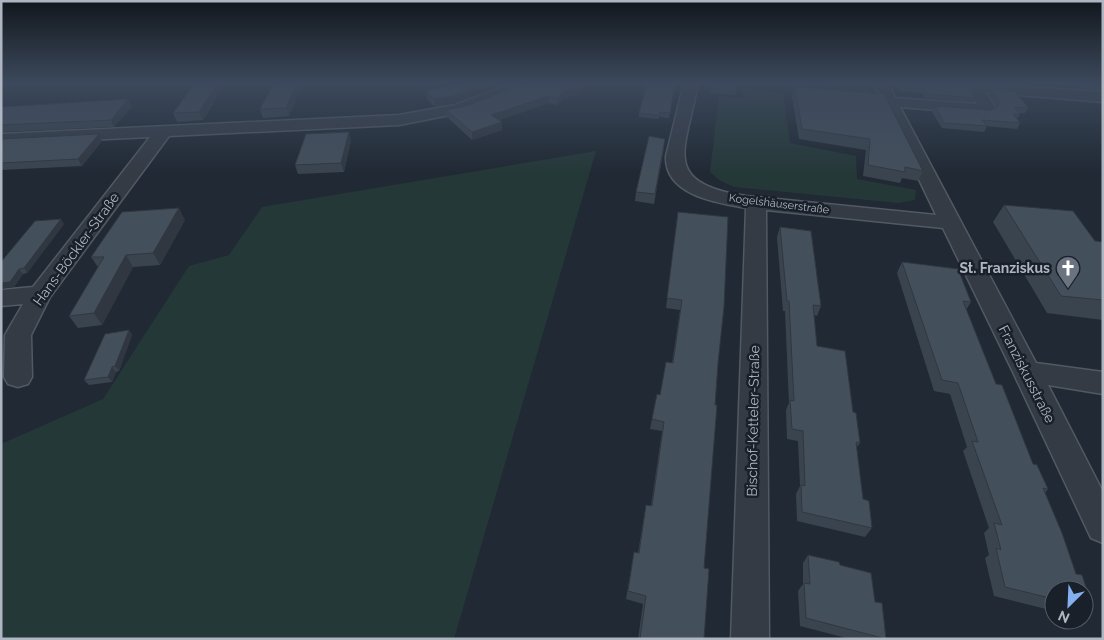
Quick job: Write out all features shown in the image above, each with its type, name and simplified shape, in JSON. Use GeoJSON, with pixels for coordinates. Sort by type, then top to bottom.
{"type":"FeatureCollection","features":[{"type":"Feature","properties":{"kind":"street"},"geometry":{"type":"LineString","coordinates":[[1,140],[399,120],[438,113]]}},
{"type":"Feature","properties":{"kind":"street","name":"Kogelshäuserstraße"},"geometry":{"type":"LineString","coordinates":[[685,113],[675,158],[678,174],[693,188],[736,200],[756,203],[949,222]]}},
{"type":"Feature","properties":{"kind":"street","name":"Franziskusstraße"},"geometry":{"type":"LineString","coordinates":[[894,113],[1027,372],[1103,528]]}},
{"type":"Feature","properties":{"kind":"street","name":"Hans-Böckler-Straße"},"geometry":{"type":"LineString","coordinates":[[18,376],[18,335],[40,294],[163,132]]}},
{"type":"Feature","properties":{"kind":"street","name":"Bischof-Ketteler-Straße"},"geometry":{"type":"LineString","coordinates":[[750,639],[756,203]]}},
{"type":"Feature","properties":{"kind":"street"},"geometry":{"type":"LineString","coordinates":[[1,298],[40,294]]}},
{"type":"Feature","properties":{"kind":"street"},"geometry":{"type":"LineString","coordinates":[[1027,372],[1103,383]]}},
{"type":"Feature","properties":{"kind":"shaded area"},"geometry":{"type":"Polygon","coordinates":[[[717,113],[786,113],[790,143],[856,156],[857,179],[916,190],[915,200],[899,203],[734,187],[719,180],[710,172],[717,113]]]}},
{"type":"Feature","properties":{"kind":"shaded area"},"geometry":{"type":"Polygon","coordinates":[[[596,151],[454,639],[1,639],[1,444],[103,399],[189,266],[229,255],[262,207],[596,151]]]}},
{"type":"Feature","properties":{"kind":"building"},"geometry":{"type":"Polygon","coordinates":[[[1,113],[117,113],[111,120],[1,125],[1,113]]]}},
{"type":"Feature","properties":{"kind":"building"},"geometry":{"type":"Polygon","coordinates":[[[449,113],[498,113],[491,115],[502,122],[472,132],[449,113]]]}},
{"type":"Feature","properties":{"kind":"building"},"geometry":{"type":"Polygon","coordinates":[[[639,113],[660,113],[659,115],[639,113]]]}},
{"type":"Feature","properties":{"kind":"building"},"geometry":{"type":"Polygon","coordinates":[[[799,113],[894,113],[923,171],[905,167],[905,172],[868,165],[870,139],[802,129],[799,113]]]}},
{"type":"Feature","properties":{"kind":"building"},"geometry":{"type":"Polygon","coordinates":[[[939,113],[1020,114],[1013,114],[1020,123],[982,120],[987,126],[944,123],[939,113]]]}},
{"type":"Feature","properties":{"kind":"building"},"geometry":{"type":"Polygon","coordinates":[[[349,132],[341,163],[295,165],[306,134],[349,132]]]}},
{"type":"Feature","properties":{"kind":"building"},"geometry":{"type":"Polygon","coordinates":[[[99,134],[78,159],[1,163],[1,139],[99,134]]]}},
{"type":"Feature","properties":{"kind":"building"},"geometry":{"type":"Polygon","coordinates":[[[649,136],[665,139],[655,194],[636,192],[649,136]]]}},
{"type":"Feature","properties":{"kind":"building"},"geometry":{"type":"Polygon","coordinates":[[[1004,205],[1073,211],[1095,241],[1103,242],[1103,300],[1061,296],[1004,205]]]}},
{"type":"Feature","properties":{"kind":"building"},"geometry":{"type":"Polygon","coordinates":[[[179,208],[153,253],[126,255],[94,313],[69,316],[104,257],[91,257],[122,212],[179,208]]]}},
{"type":"Feature","properties":{"kind":"building"},"geometry":{"type":"Polygon","coordinates":[[[678,212],[728,217],[724,307],[718,363],[715,405],[717,405],[704,568],[709,569],[704,639],[640,639],[646,596],[628,591],[634,552],[639,553],[646,505],[652,506],[664,422],[652,419],[657,394],[660,395],[666,362],[673,363],[682,300],[667,298],[678,212]]]}},
{"type":"Feature","properties":{"kind":"building"},"geometry":{"type":"Polygon","coordinates":[[[61,219],[24,268],[19,269],[10,282],[1,283],[1,262],[35,221],[61,219]]]}},
{"type":"Feature","properties":{"kind":"building"},"geometry":{"type":"Polygon","coordinates":[[[780,227],[811,231],[821,306],[813,305],[817,346],[845,351],[853,412],[856,413],[860,443],[856,442],[863,499],[869,501],[872,528],[802,512],[801,485],[805,486],[803,431],[792,429],[790,400],[794,401],[789,301],[787,301],[780,227]]]}},
{"type":"Feature","properties":{"kind":"building"},"geometry":{"type":"Polygon","coordinates":[[[902,262],[958,269],[971,302],[963,301],[996,384],[1002,385],[1033,464],[1037,465],[1048,489],[1043,488],[1062,533],[1076,574],[1082,575],[1084,580],[1044,580],[1044,597],[1005,587],[996,548],[1001,550],[994,523],[1002,525],[972,441],[978,442],[958,383],[942,380],[902,262]]]}},
{"type":"Feature","properties":{"kind":"building"},"geometry":{"type":"Polygon","coordinates":[[[129,330],[115,366],[112,367],[108,377],[84,380],[105,334],[129,330]]]}},
{"type":"Feature","properties":{"kind":"building"},"geometry":{"type":"Polygon","coordinates":[[[808,555],[839,562],[840,565],[871,573],[875,602],[882,603],[886,639],[806,618],[804,583],[810,584],[808,555]]]}},
{"type":"Feature","properties":{"kind":"place","name":"St. Franziskus"},"geometry":{"type":"Point","coordinates":[1068,289]}}]}
